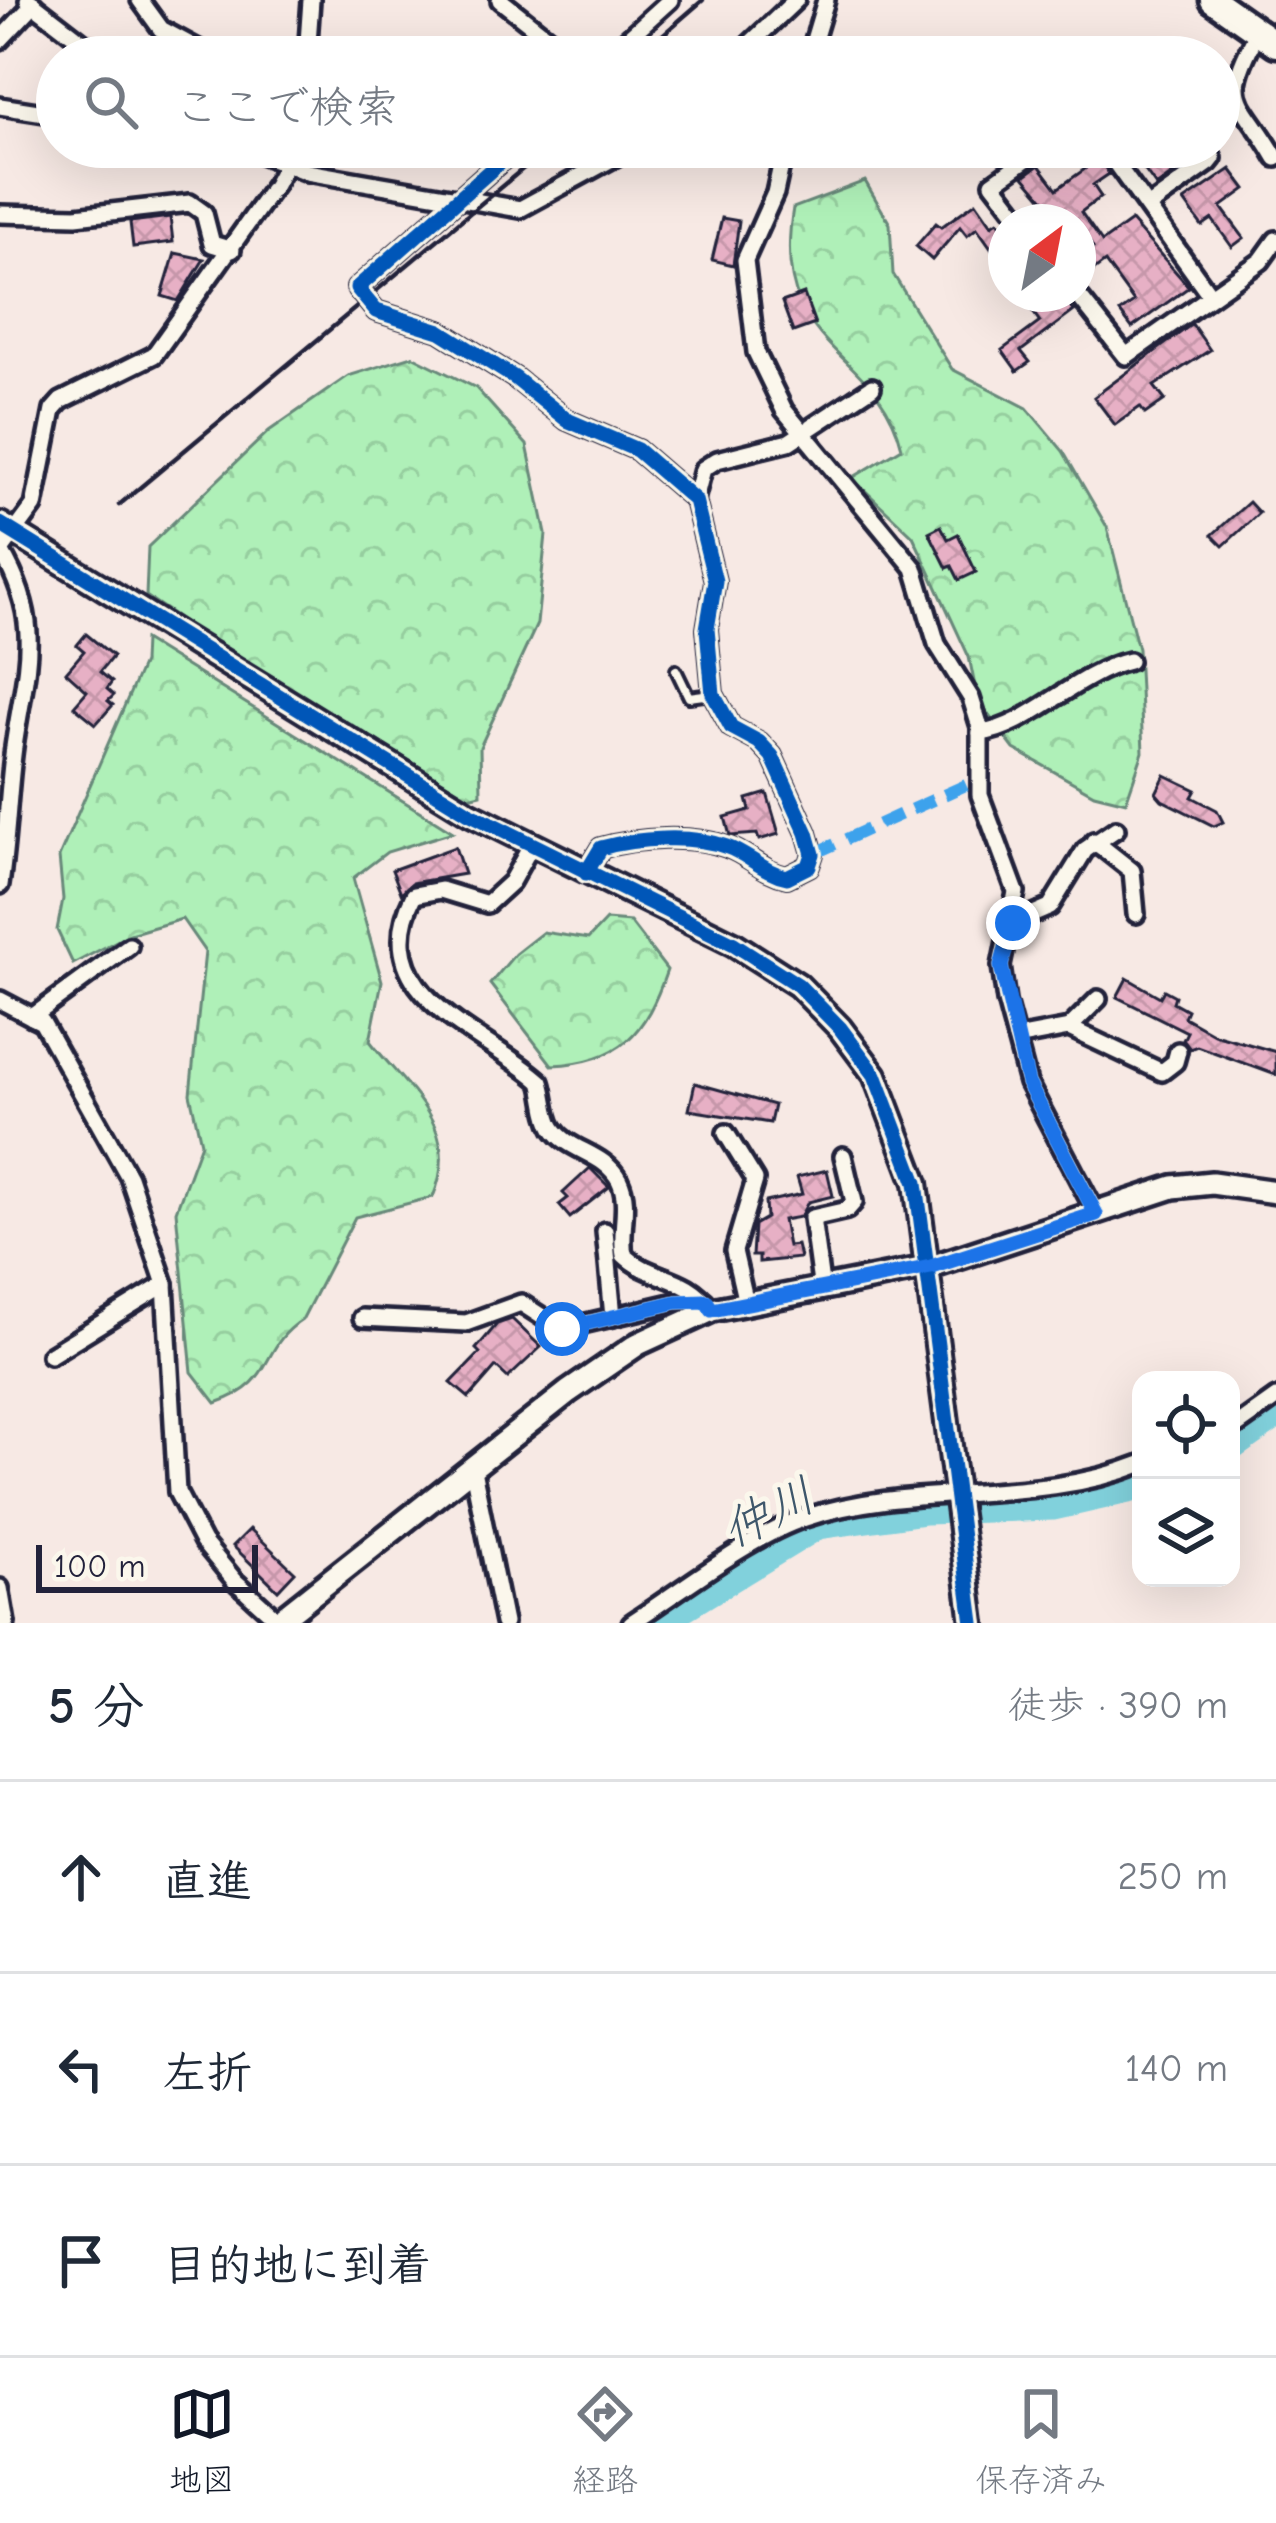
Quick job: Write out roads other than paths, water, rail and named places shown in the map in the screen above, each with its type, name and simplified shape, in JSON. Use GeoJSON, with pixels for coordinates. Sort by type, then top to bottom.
{"type":"FeatureCollection","features":[{"type":"Feature","properties":{"kind":"main road"},"geometry":{"type":"LineString","coordinates":[[1213,0],[1267,38]]}},
{"type":"Feature","properties":{"kind":"street"},"geometry":{"type":"LineString","coordinates":[[140,0],[161,29],[174,36]]}},
{"type":"Feature","properties":{"kind":"street"},"geometry":{"type":"LineString","coordinates":[[308,36],[311,0]]}},
{"type":"Feature","properties":{"kind":"street"},"geometry":{"type":"LineString","coordinates":[[500,0],[545,36]]}},
{"type":"Feature","properties":{"kind":"street"},"geometry":{"type":"LineString","coordinates":[[630,36],[670,0]]}},
{"type":"Feature","properties":{"kind":"street"},"geometry":{"type":"LineString","coordinates":[[758,36],[796,0]]}},
{"type":"Feature","properties":{"kind":"street"},"geometry":{"type":"LineString","coordinates":[[815,36],[826,0]]}},
{"type":"Feature","properties":{"kind":"street"},"geometry":{"type":"LineString","coordinates":[[0,40],[31,2],[75,36]]}},
{"type":"Feature","properties":{"kind":"street"},"geometry":{"type":"LineString","coordinates":[[1240,68],[1267,38]]}},
{"type":"Feature","properties":{"kind":"street"},"geometry":{"type":"LineString","coordinates":[[1240,100],[1276,158]]}},
{"type":"Feature","properties":{"kind":"street"},"geometry":{"type":"LineString","coordinates":[[0,106],[36,112]]}},
{"type":"Feature","properties":{"kind":"street"},"geometry":{"type":"LineString","coordinates":[[4,540],[39,490],[53,410],[154,355],[232,250],[284,168]]}},
{"type":"Feature","properties":{"kind":"street"},"geometry":{"type":"LineString","coordinates":[[295,168],[459,202],[520,208],[595,168]]}},
{"type":"Feature","properties":{"kind":"street"},"geometry":{"type":"LineString","coordinates":[[495,168],[357,288],[376,310],[440,331],[515,378],[567,420],[637,450],[695,500]]}},
{"type":"Feature","properties":{"kind":"street"},"geometry":{"type":"LineString","coordinates":[[780,168],[775,193],[745,260],[762,371],[801,432],[914,568],[937,644],[971,698],[980,733],[980,794],[1016,892],[1001,966],[1016,1037],[1028,1083],[1096,1214]]}},
{"type":"Feature","properties":{"kind":"street"},"geometry":{"type":"LineString","coordinates":[[1009,204],[993,183],[1014,168]]}},
{"type":"Feature","properties":{"kind":"street"},"geometry":{"type":"LineString","coordinates":[[1120,168],[1210,295]]}},
{"type":"Feature","properties":{"kind":"street"},"geometry":{"type":"LineString","coordinates":[[1149,206],[1205,168]]}},
{"type":"Feature","properties":{"kind":"street"},"geometry":{"type":"LineString","coordinates":[[0,214],[76,216],[190,203],[204,213],[215,247],[232,250]]}},
{"type":"Feature","properties":{"kind":"street"},"geometry":{"type":"LineString","coordinates":[[1091,312],[1126,356],[1261,261],[1276,240]]}},
{"type":"Feature","properties":{"kind":"street"},"geometry":{"type":"LineString","coordinates":[[586,873],[602,848],[651,840],[729,847],[761,868],[787,877],[809,866],[813,854],[807,833],[772,756],[731,727],[712,694],[706,629],[715,581],[695,500],[703,469],[717,460],[779,447],[872,387]]}},
{"type":"Feature","properties":{"kind":"street"},"geometry":{"type":"LineString","coordinates":[[4,540],[531,846],[734,944],[798,985],[840,1028],[874,1075],[916,1183],[931,1267],[973,1623]]}},
{"type":"Feature","properties":{"kind":"street"},"geometry":{"type":"LineString","coordinates":[[0,885],[14,748],[32,649],[25,599],[4,540]]}},
{"type":"Feature","properties":{"kind":"street"},"geometry":{"type":"LineString","coordinates":[[980,733],[1014,724],[1024,712],[1101,667],[1129,661]]}},
{"type":"Feature","properties":{"kind":"street"},"geometry":{"type":"LineString","coordinates":[[1013,923],[1050,907],[1094,841],[1116,829]]}},
{"type":"Feature","properties":{"kind":"street"},"geometry":{"type":"LineString","coordinates":[[1094,841],[1132,871],[1136,914]]}},
{"type":"Feature","properties":{"kind":"street"},"geometry":{"type":"LineString","coordinates":[[531,846],[499,898],[487,904],[441,890],[414,895],[401,932],[408,972],[460,1030],[541,1082],[554,1130],[566,1142],[596,1155],[618,1178],[625,1208],[624,1255],[638,1266],[689,1284],[709,1306]]}},
{"type":"Feature","properties":{"kind":"street"},"geometry":{"type":"LineString","coordinates":[[32,1017],[129,946]]}},
{"type":"Feature","properties":{"kind":"street"},"geometry":{"type":"LineString","coordinates":[[1069,1028],[1098,999]]}},
{"type":"Feature","properties":{"kind":"street"},"geometry":{"type":"LineString","coordinates":[[0,1000],[45,1027],[129,1177],[165,1284],[177,1492],[203,1542],[278,1622],[610,1361],[709,1306]]}},
{"type":"Feature","properties":{"kind":"street"},"geometry":{"type":"LineString","coordinates":[[1016,1037],[1069,1028],[1162,1072],[1175,1062],[1178,1051]]}},
{"type":"Feature","properties":{"kind":"street"},"geometry":{"type":"LineString","coordinates":[[726,1133],[755,1180],[734,1251],[746,1303]]}},
{"type":"Feature","properties":{"kind":"street"},"geometry":{"type":"LineString","coordinates":[[823,1291],[812,1218],[847,1210],[854,1202],[843,1156]]}},
{"type":"Feature","properties":{"kind":"street"},"geometry":{"type":"LineString","coordinates":[[362,1318],[466,1323],[521,1303],[562,1329],[676,1302],[746,1303],[931,1267],[1192,1185],[1276,1192]]}},
{"type":"Feature","properties":{"kind":"street"},"geometry":{"type":"LineString","coordinates":[[605,1231],[613,1317]]}},
{"type":"Feature","properties":{"kind":"street"},"geometry":{"type":"LineString","coordinates":[[50,1354],[165,1284]]}},
{"type":"Feature","properties":{"kind":"street"},"geometry":{"type":"LineString","coordinates":[[1240,1424],[1276,1398]]}},
{"type":"Feature","properties":{"kind":"street"},"geometry":{"type":"LineString","coordinates":[[631,1623],[802,1518],[855,1505],[1065,1488],[1132,1467]]}},
{"type":"Feature","properties":{"kind":"street"},"geometry":{"type":"LineString","coordinates":[[473,1470],[504,1623]]}},
{"type":"Feature","properties":{"kind":"street"},"geometry":{"type":"LineString","coordinates":[[0,1588],[6,1623]]}},
{"type":"Feature","properties":{"kind":"lane"},"geometry":{"type":"LineString","coordinates":[[676,670],[689,697],[712,694]]}},
{"type":"Feature","properties":{"kind":"waterway","name":"仲川"},"geometry":{"type":"LineString","coordinates":[[1240,1442],[1276,1416]]}},
{"type":"Feature","properties":{"kind":"waterway","name":"仲川"},"geometry":{"type":"LineString","coordinates":[[659,1623],[818,1526],[925,1511],[1053,1507],[1132,1489]]}},
{"type":"Feature","properties":{"kind":"railway"},"geometry":{"type":"LineString","coordinates":[[661,36],[703,0]]}},
{"type":"Feature","properties":{"kind":"railway"},"geometry":{"type":"LineString","coordinates":[[119,505],[524,168]]}}]}
